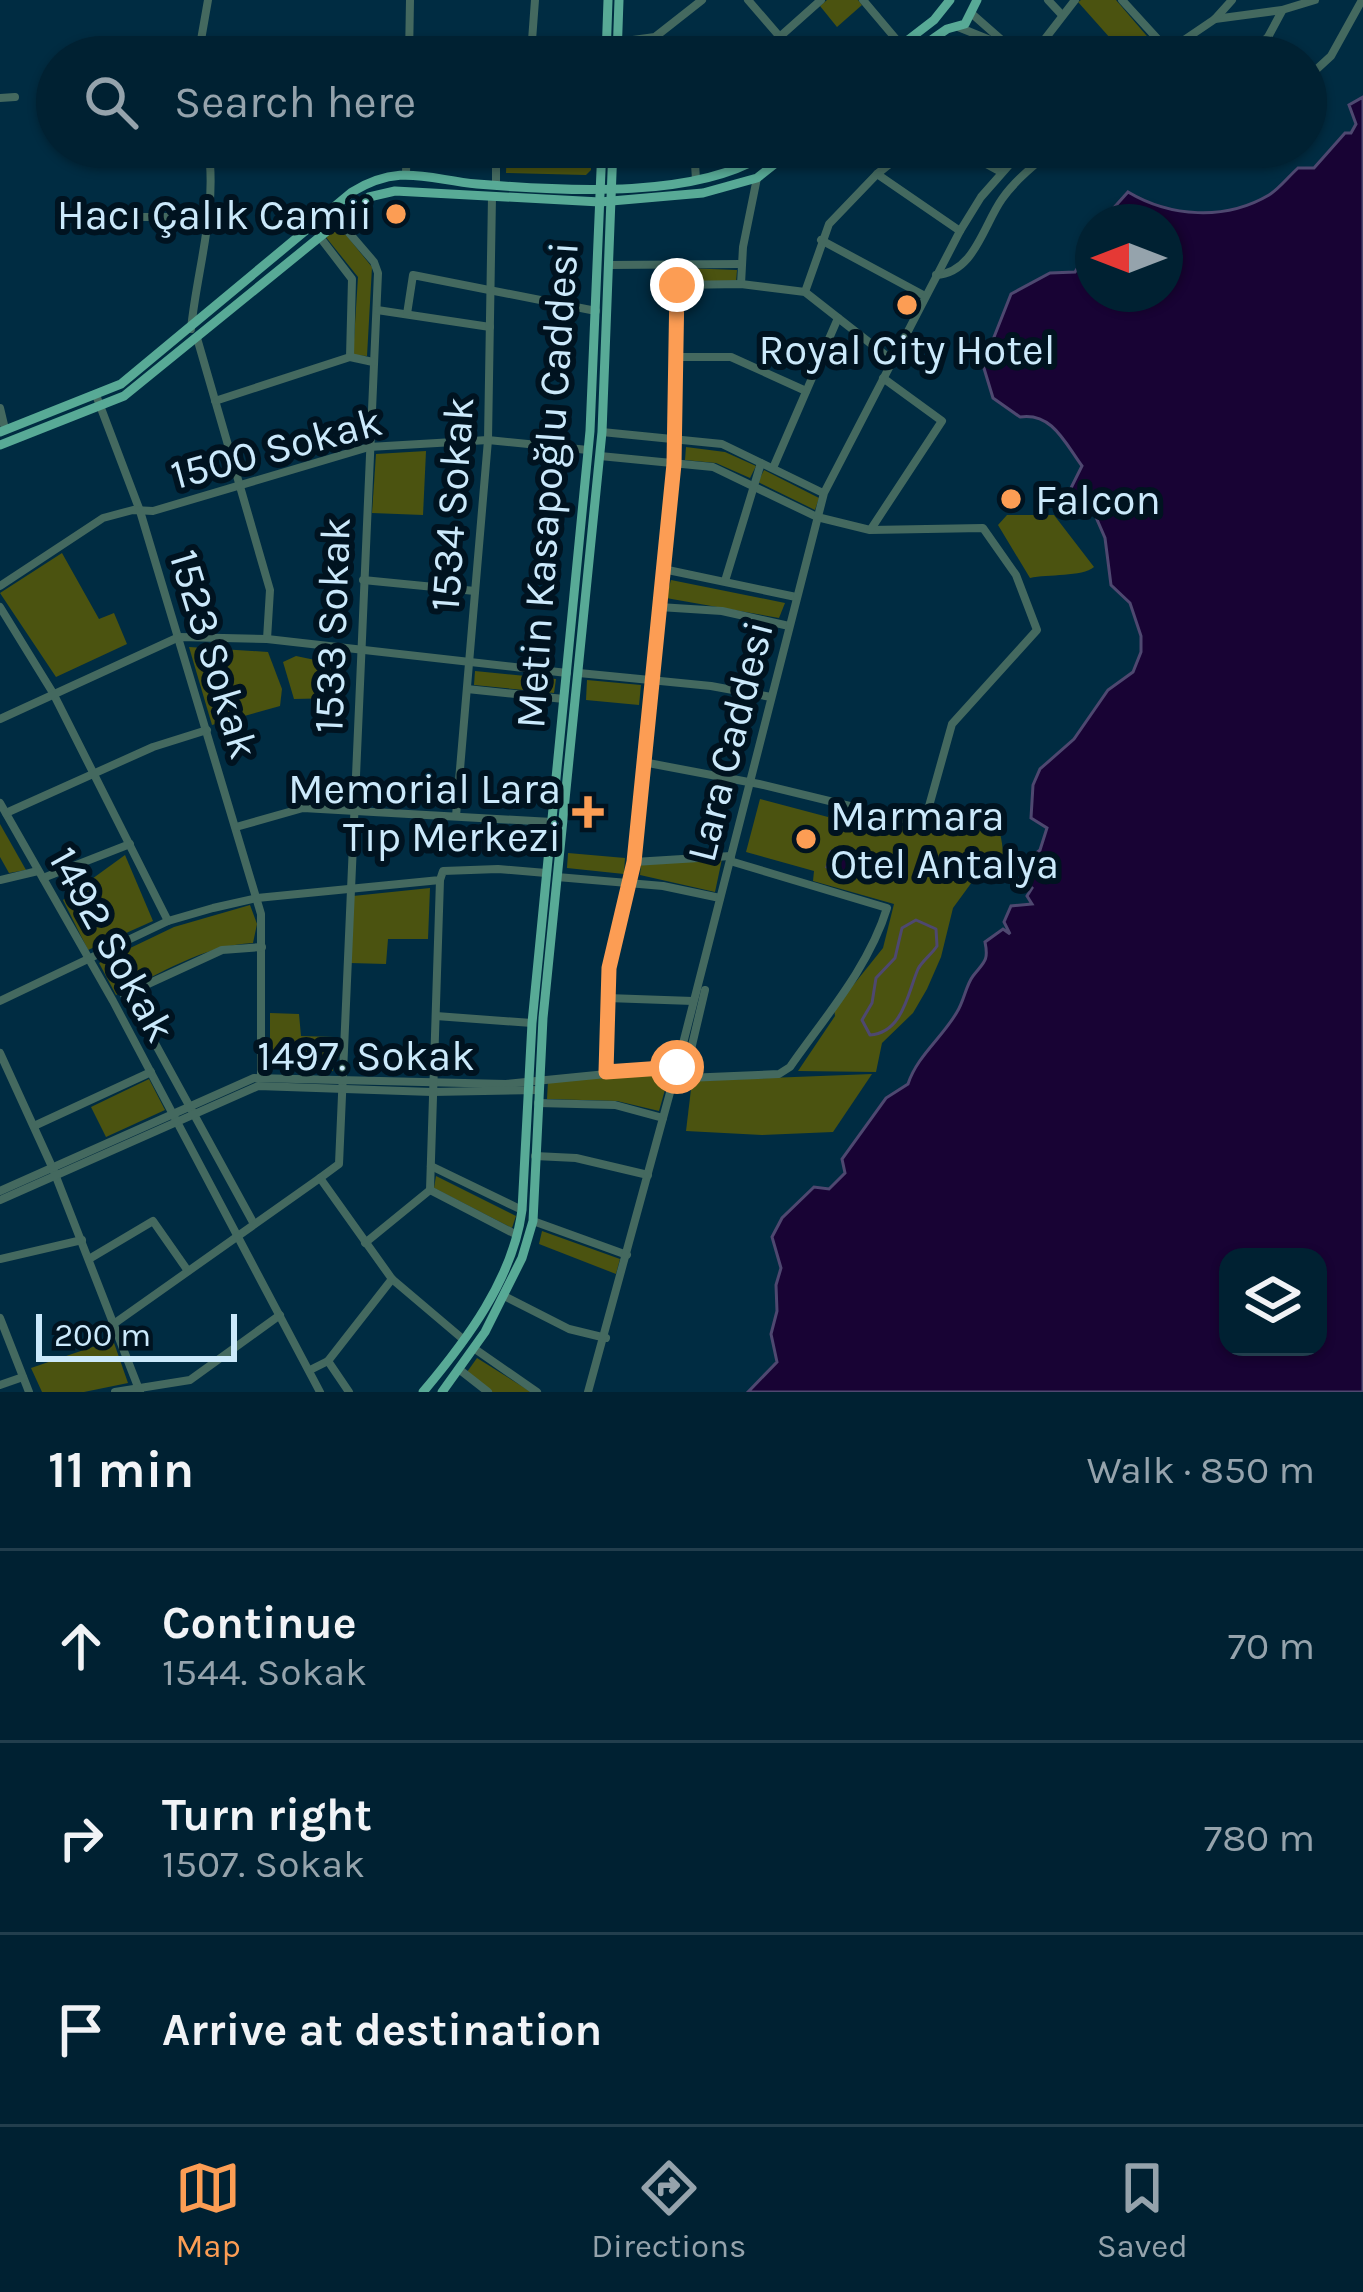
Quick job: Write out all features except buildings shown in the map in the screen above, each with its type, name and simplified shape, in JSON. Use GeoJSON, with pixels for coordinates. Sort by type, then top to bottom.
{"type":"FeatureCollection","features":[{"type":"Feature","properties":{"kind":"main road"},"geometry":{"type":"LineString","coordinates":[[608,0],[609,36]]}},
{"type":"Feature","properties":{"kind":"main road"},"geometry":{"type":"LineString","coordinates":[[613,36],[620,0]]}},
{"type":"Feature","properties":{"kind":"main road"},"geometry":{"type":"LineString","coordinates":[[963,0],[971,13]]}},
{"type":"Feature","properties":{"kind":"main road"},"geometry":{"type":"LineString","coordinates":[[941,36],[968,21],[977,0]]}},
{"type":"Feature","properties":{"kind":"main road"},"geometry":{"type":"LineString","coordinates":[[911,36],[946,4]]}},
{"type":"Feature","properties":{"kind":"main road"},"geometry":{"type":"LineString","coordinates":[[946,4],[948,24],[956,27]]}},
{"type":"Feature","properties":{"kind":"main road"},"geometry":{"type":"LineString","coordinates":[[604,168],[606,189]]}},
{"type":"Feature","properties":{"kind":"main road"},"geometry":{"type":"LineString","coordinates":[[605,202],[610,168]]}},
{"type":"Feature","properties":{"kind":"main road"},"geometry":{"type":"LineString","coordinates":[[0,445],[98,401],[338,220],[382,193],[606,189],[696,179],[740,168]]}},
{"type":"Feature","properties":{"kind":"main road"},"geometry":{"type":"LineString","coordinates":[[194,333],[352,192],[382,177],[406,172],[494,190],[605,202],[719,191],[757,178],[770,168]]}},
{"type":"Feature","properties":{"kind":"main road","name":"Metin Kasapoğlu Caddesi"},"geometry":{"type":"LineString","coordinates":[[442,1392],[475,1349],[504,1296],[528,1244],[533,1221],[538,1103],[532,1023],[600,456],[609,265],[605,202]]}},
{"type":"Feature","properties":{"kind":"main road","name":"Metin Kasapoğlu Caddesi"},"geometry":{"type":"LineString","coordinates":[[423,1392],[465,1341],[493,1291],[523,1210],[552,822],[564,699],[573,673],[605,202]]}},
{"type":"Feature","properties":{"kind":"main road"},"geometry":{"type":"LineString","coordinates":[[3,430],[98,401]]}},
{"type":"Feature","properties":{"kind":"street"},"geometry":{"type":"LineString","coordinates":[[202,36],[208,0]]}},
{"type":"Feature","properties":{"kind":"street"},"geometry":{"type":"LineString","coordinates":[[409,36],[410,0]]}},
{"type":"Feature","properties":{"kind":"street"},"geometry":{"type":"LineString","coordinates":[[533,36],[536,0]]}},
{"type":"Feature","properties":{"kind":"street"},"geometry":{"type":"LineString","coordinates":[[656,36],[702,0]]}},
{"type":"Feature","properties":{"kind":"street"},"geometry":{"type":"LineString","coordinates":[[748,0],[779,36]]}},
{"type":"Feature","properties":{"kind":"street"},"geometry":{"type":"LineString","coordinates":[[781,36],[821,0]]}},
{"type":"Feature","properties":{"kind":"street"},"geometry":{"type":"LineString","coordinates":[[863,0],[893,36]]}},
{"type":"Feature","properties":{"kind":"street"},"geometry":{"type":"LineString","coordinates":[[1048,0],[1062,15]]}},
{"type":"Feature","properties":{"kind":"street"},"geometry":{"type":"LineString","coordinates":[[1046,36],[1075,0]]}},
{"type":"Feature","properties":{"kind":"street"},"geometry":{"type":"LineString","coordinates":[[1122,0],[1151,36]]}},
{"type":"Feature","properties":{"kind":"street"},"geometry":{"type":"LineString","coordinates":[[1215,20],[1315,0]]}},
{"type":"Feature","properties":{"kind":"street"},"geometry":{"type":"LineString","coordinates":[[1327,60],[1361,0]]}},
{"type":"Feature","properties":{"kind":"street"},"geometry":{"type":"LineString","coordinates":[[1193,36],[1230,1]]}},
{"type":"Feature","properties":{"kind":"street"},"geometry":{"type":"LineString","coordinates":[[1269,36],[1282,10]]}},
{"type":"Feature","properties":{"kind":"street"},"geometry":{"type":"LineString","coordinates":[[971,13],[995,36]]}},
{"type":"Feature","properties":{"kind":"street"},"geometry":{"type":"LineString","coordinates":[[956,27],[980,36]]}},
{"type":"Feature","properties":{"kind":"street"},"geometry":{"type":"LineString","coordinates":[[0,98],[15,97]]}},
{"type":"Feature","properties":{"kind":"street"},"geometry":{"type":"LineString","coordinates":[[211,168],[213,194],[194,333],[270,590],[267,640]]}},
{"type":"Feature","properties":{"kind":"street"},"geometry":{"type":"LineString","coordinates":[[406,168],[406,172]]}},
{"type":"Feature","properties":{"kind":"street","name":"1534 Sokak"},"geometry":{"type":"LineString","coordinates":[[456,816],[488,440],[495,168]]}},
{"type":"Feature","properties":{"kind":"street"},"geometry":{"type":"LineString","coordinates":[[695,168],[696,179]]}},
{"type":"Feature","properties":{"kind":"street"},"geometry":{"type":"LineString","coordinates":[[805,292],[820,240],[839,210],[885,168]]}},
{"type":"Feature","properties":{"kind":"street"},"geometry":{"type":"LineString","coordinates":[[994,168],[1001,172]]}},
{"type":"Feature","properties":{"kind":"street","name":"Lara Caddesi"},"geometry":{"type":"LineString","coordinates":[[588,1392],[679,1073],[693,1000],[824,493],[960,231],[1005,168]]}},
{"type":"Feature","properties":{"kind":"street"},"geometry":{"type":"LineString","coordinates":[[936,275],[955,271],[966,261],[1001,200],[1033,168]]}},
{"type":"Feature","properties":{"kind":"street"},"geometry":{"type":"LineString","coordinates":[[877,174],[960,231]]}},
{"type":"Feature","properties":{"kind":"street"},"geometry":{"type":"LineString","coordinates":[[741,284],[757,178]]}},
{"type":"Feature","properties":{"kind":"street"},"geometry":{"type":"LineString","coordinates":[[104,217],[207,217]]}},
{"type":"Feature","properties":{"kind":"street","name":"1533 Sokak"},"geometry":{"type":"LineString","coordinates":[[320,1178],[339,1164],[377,266],[338,220]]}},
{"type":"Feature","properties":{"kind":"street"},"geometry":{"type":"LineString","coordinates":[[319,236],[352,279],[350,357]]}},
{"type":"Feature","properties":{"kind":"street"},"geometry":{"type":"LineString","coordinates":[[820,240],[925,296]]}},
{"type":"Feature","properties":{"kind":"street"},"geometry":{"type":"LineString","coordinates":[[609,265],[741,264]]}},
{"type":"Feature","properties":{"kind":"street"},"geometry":{"type":"LineString","coordinates":[[606,1072],[609,968],[634,862],[674,464],[677,266]]}},
{"type":"Feature","properties":{"kind":"street"},"geometry":{"type":"LineString","coordinates":[[406,314],[413,275],[596,311]]}},
{"type":"Feature","properties":{"kind":"street"},"geometry":{"type":"LineString","coordinates":[[677,285],[741,284],[805,292],[893,361]]}},
{"type":"Feature","properties":{"kind":"street"},"geometry":{"type":"LineString","coordinates":[[376,310],[490,327]]}},
{"type":"Feature","properties":{"kind":"street"},"geometry":{"type":"LineString","coordinates":[[773,468],[838,318]]}},
{"type":"Feature","properties":{"kind":"street"},"geometry":{"type":"LineString","coordinates":[[215,401],[350,357],[374,362]]}},
{"type":"Feature","properties":{"kind":"street"},"geometry":{"type":"LineString","coordinates":[[676,358],[731,357],[806,392]]}},
{"type":"Feature","properties":{"kind":"street"},"geometry":{"type":"LineString","coordinates":[[870,530],[942,421],[884,378]]}},
{"type":"Feature","properties":{"kind":"street","name":"1523 Sokak"},"geometry":{"type":"LineString","coordinates":[[98,401],[140,511],[257,898],[262,947],[261,1077]]}},
{"type":"Feature","properties":{"kind":"street"},"geometry":{"type":"LineString","coordinates":[[0,408],[3,430]]}},
{"type":"Feature","properties":{"kind":"street"},"geometry":{"type":"LineString","coordinates":[[602,432],[722,444],[824,493]]}},
{"type":"Feature","properties":{"kind":"street","name":"1500 Sokak"},"geometry":{"type":"LineString","coordinates":[[0,586],[103,518],[153,511],[369,447],[488,440],[588,450]]}},
{"type":"Feature","properties":{"kind":"street"},"geometry":{"type":"LineString","coordinates":[[600,456],[712,467],[817,517],[870,530],[983,528],[1016,575],[1036,630],[952,724],[924,824],[643,762]]}},
{"type":"Feature","properties":{"kind":"street"},"geometry":{"type":"LineString","coordinates":[[725,581],[761,463]]}},
{"type":"Feature","properties":{"kind":"street"},"geometry":{"type":"LineString","coordinates":[[663,569],[796,597]]}},
{"type":"Feature","properties":{"kind":"street"},"geometry":{"type":"LineString","coordinates":[[363,580],[476,591]]}},
{"type":"Feature","properties":{"kind":"street"},"geometry":{"type":"LineString","coordinates":[[0,607],[53,693],[168,921]]}},
{"type":"Feature","properties":{"kind":"street"},"geometry":{"type":"LineString","coordinates":[[659,607],[722,611],[788,626]]}},
{"type":"Feature","properties":{"kind":"street"},"geometry":{"type":"LineString","coordinates":[[0,719],[179,637],[267,640],[651,679],[771,697]]}},
{"type":"Feature","properties":{"kind":"street"},"geometry":{"type":"LineString","coordinates":[[467,689],[564,699]]}},
{"type":"Feature","properties":{"kind":"street"},"geometry":{"type":"LineString","coordinates":[[6,814],[153,747],[207,730]]}},
{"type":"Feature","properties":{"kind":"street","name":"1492 Sokak"},"geometry":{"type":"LineString","coordinates":[[0,803],[113,1001],[320,1392]]}},
{"type":"Feature","properties":{"kind":"street"},"geometry":{"type":"LineString","coordinates":[[236,827],[300,808],[552,822]]}},
{"type":"Feature","properties":{"kind":"street"},"geometry":{"type":"LineString","coordinates":[[0,867],[3,879],[40,875],[130,844]]}},
{"type":"Feature","properties":{"kind":"street"},"geometry":{"type":"LineString","coordinates":[[634,862],[731,859]]}},
{"type":"Feature","properties":{"kind":"street","name":"1497. Sokak"},"geometry":{"type":"LineString","coordinates":[[190,1112],[258,1086],[432,1088],[534,1085],[606,1072],[779,1074],[790,1067],[865,960],[887,908],[731,859]]}},
{"type":"Feature","properties":{"kind":"street"},"geometry":{"type":"LineString","coordinates":[[365,1243],[430,1190],[443,871],[462,868],[551,875],[721,898]]}},
{"type":"Feature","properties":{"kind":"street"},"geometry":{"type":"LineString","coordinates":[[0,1001],[168,921],[257,898],[440,880]]}},
{"type":"Feature","properties":{"kind":"street"},"geometry":{"type":"LineString","coordinates":[[113,1001],[222,950],[262,947]]}},
{"type":"Feature","properties":{"kind":"street"},"geometry":{"type":"LineString","coordinates":[[679,1073],[705,990]]}},
{"type":"Feature","properties":{"kind":"street","name":"1492 Sokak"},"geometry":{"type":"LineString","coordinates":[[128,994],[254,1224]]}},
{"type":"Feature","properties":{"kind":"street"},"geometry":{"type":"LineString","coordinates":[[607,998],[693,1000]]}},
{"type":"Feature","properties":{"kind":"street"},"geometry":{"type":"LineString","coordinates":[[436,1016],[532,1023]]}},
{"type":"Feature","properties":{"kind":"street"},"geometry":{"type":"LineString","coordinates":[[0,1053],[55,1173],[139,1390]]}},
{"type":"Feature","properties":{"kind":"street"},"geometry":{"type":"LineString","coordinates":[[34,1126],[151,1072]]}},
{"type":"Feature","properties":{"kind":"street","name":"1497. Sokak"},"geometry":{"type":"LineString","coordinates":[[0,1196],[261,1077],[340,1085]]}},
{"type":"Feature","properties":{"kind":"street"},"geometry":{"type":"LineString","coordinates":[[538,1103],[615,1105],[663,1118]]}},
{"type":"Feature","properties":{"kind":"street"},"geometry":{"type":"LineString","coordinates":[[535,1156],[576,1158],[648,1175]]}},
{"type":"Feature","properties":{"kind":"street"},"geometry":{"type":"LineString","coordinates":[[431,1166],[523,1210]]}},
{"type":"Feature","properties":{"kind":"street"},"geometry":{"type":"LineString","coordinates":[[115,1323],[320,1178],[392,1279],[465,1341]]}},
{"type":"Feature","properties":{"kind":"street"},"geometry":{"type":"LineString","coordinates":[[430,1190],[517,1235]]}},
{"type":"Feature","properties":{"kind":"street"},"geometry":{"type":"LineString","coordinates":[[533,1221],[627,1255]]}},
{"type":"Feature","properties":{"kind":"street"},"geometry":{"type":"LineString","coordinates":[[89,1259],[154,1222],[188,1271]]}},
{"type":"Feature","properties":{"kind":"street"},"geometry":{"type":"LineString","coordinates":[[0,1258],[82,1240]]}},
{"type":"Feature","properties":{"kind":"street"},"geometry":{"type":"LineString","coordinates":[[310,1370],[328,1360],[392,1279]]}},
{"type":"Feature","properties":{"kind":"street"},"geometry":{"type":"LineString","coordinates":[[504,1296],[569,1329],[605,1338]]}},
{"type":"Feature","properties":{"kind":"street"},"geometry":{"type":"LineString","coordinates":[[115,1392],[190,1380],[280,1315]]}},
{"type":"Feature","properties":{"kind":"street"},"geometry":{"type":"LineString","coordinates":[[0,1318],[29,1392]]}},
{"type":"Feature","properties":{"kind":"street"},"geometry":{"type":"LineString","coordinates":[[475,1349],[537,1392]]}},
{"type":"Feature","properties":{"kind":"street"},"geometry":{"type":"LineString","coordinates":[[328,1360],[349,1392]]}},
{"type":"Feature","properties":{"kind":"street"},"geometry":{"type":"LineString","coordinates":[[460,1370],[488,1392]]}},
{"type":"Feature","properties":{"kind":"street"},"geometry":{"type":"LineString","coordinates":[[0,1385],[23,1377]]}},
{"type":"Feature","properties":{"kind":"street"},"geometry":{"type":"LineString","coordinates":[[190,1380],[198,1392]]}},
{"type":"Feature","properties":{"kind":"green space"},"geometry":{"type":"Polygon","coordinates":[[[827,0],[858,0],[862,5],[837,27],[820,6],[827,0]]]}},
{"type":"Feature","properties":{"kind":"green space"},"geometry":{"type":"Polygon","coordinates":[[[1116,0],[1147,36],[1108,36],[1078,2],[1116,0]]]}},
{"type":"Feature","properties":{"kind":"green space"},"geometry":{"type":"Polygon","coordinates":[[[506,168],[591,168],[586,175],[506,173],[506,168]]]}},
{"type":"Feature","properties":{"kind":"green space"},"geometry":{"type":"Polygon","coordinates":[[[338,225],[372,267],[367,356],[353,355],[358,277],[325,236],[338,225]]]}},
{"type":"Feature","properties":{"kind":"green space"},"geometry":{"type":"Polygon","coordinates":[[[684,268],[737,270],[736,283],[684,281],[684,268]]]}},
{"type":"Feature","properties":{"kind":"green space"},"geometry":{"type":"Polygon","coordinates":[[[686,447],[725,452],[756,466],[750,478],[716,463],[685,460],[686,447]]]}},
{"type":"Feature","properties":{"kind":"green space"},"geometry":{"type":"Polygon","coordinates":[[[426,451],[423,515],[372,513],[376,454],[426,451]]]}},
{"type":"Feature","properties":{"kind":"green space"},"geometry":{"type":"Polygon","coordinates":[[[764,470],[819,498],[815,510],[758,482],[764,470]]]}},
{"type":"Feature","properties":{"kind":"green space"},"geometry":{"type":"Polygon","coordinates":[[[1007,515],[1054,515],[1094,567],[1030,578],[998,525],[1007,515]]]}},
{"type":"Feature","properties":{"kind":"green space"},"geometry":{"type":"Polygon","coordinates":[[[62,553],[99,619],[114,613],[127,644],[56,677],[0,593],[62,553]]]}},
{"type":"Feature","properties":{"kind":"green space"},"geometry":{"type":"Polygon","coordinates":[[[671,580],[785,603],[779,618],[666,598],[671,580]]]}},
{"type":"Feature","properties":{"kind":"green space"},"geometry":{"type":"Polygon","coordinates":[[[189,647],[268,652],[282,689],[280,706],[212,725],[189,647]]]}},
{"type":"Feature","properties":{"kind":"green space"},"geometry":{"type":"Polygon","coordinates":[[[296,656],[339,665],[336,698],[294,699],[283,662],[296,656]]]}},
{"type":"Feature","properties":{"kind":"green space"},"geometry":{"type":"Polygon","coordinates":[[[475,671],[556,679],[554,693],[474,685],[475,671]]]}},
{"type":"Feature","properties":{"kind":"green space"},"geometry":{"type":"Polygon","coordinates":[[[587,680],[641,685],[639,705],[586,700],[587,680]]]}},
{"type":"Feature","properties":{"kind":"green space"},"geometry":{"type":"Polygon","coordinates":[[[760,799],[828,817],[831,808],[927,832],[940,819],[942,808],[998,806],[1002,863],[972,882],[953,908],[927,989],[913,1013],[882,1043],[876,1072],[798,1071],[835,1016],[834,1009],[883,948],[894,904],[813,881],[814,871],[746,852],[760,799]]]}},
{"type":"Feature","properties":{"kind":"green space"},"geometry":{"type":"Polygon","coordinates":[[[0,824],[26,870],[9,873],[0,857],[0,824]]]}},
{"type":"Feature","properties":{"kind":"green space"},"geometry":{"type":"Polygon","coordinates":[[[568,853],[625,858],[624,874],[567,868],[568,853]]]}},
{"type":"Feature","properties":{"kind":"green space"},"geometry":{"type":"Polygon","coordinates":[[[125,855],[153,921],[88,950],[63,900],[125,855]]]}},
{"type":"Feature","properties":{"kind":"green space"},"geometry":{"type":"Polygon","coordinates":[[[722,859],[715,892],[640,875],[641,865],[722,859]]]}},
{"type":"Feature","properties":{"kind":"green space"},"geometry":{"type":"Polygon","coordinates":[[[430,888],[428,939],[388,939],[386,964],[350,963],[353,896],[430,888]]]}},
{"type":"Feature","properties":{"kind":"green space"},"geometry":{"type":"Polygon","coordinates":[[[250,905],[257,924],[253,943],[200,955],[116,995],[99,963],[174,927],[250,905]]]}},
{"type":"Feature","properties":{"kind":"green space"},"geometry":{"type":"Polygon","coordinates":[[[270,1013],[299,1014],[301,1036],[334,1037],[333,1071],[280,1068],[270,1057],[270,1013]]]}},
{"type":"Feature","properties":{"kind":"green space"},"geometry":{"type":"Polygon","coordinates":[[[670,1072],[659,1111],[617,1101],[547,1099],[548,1081],[670,1072]]]}},
{"type":"Feature","properties":{"kind":"green space"},"geometry":{"type":"Polygon","coordinates":[[[872,1074],[833,1132],[686,1131],[692,1081],[872,1074]]]}},
{"type":"Feature","properties":{"kind":"green space"},"geometry":{"type":"Polygon","coordinates":[[[149,1079],[165,1110],[106,1137],[91,1107],[149,1079]]]}},
{"type":"Feature","properties":{"kind":"green space"},"geometry":{"type":"Polygon","coordinates":[[[436,1176],[516,1216],[512,1228],[434,1188],[436,1176]]]}},
{"type":"Feature","properties":{"kind":"green space"},"geometry":{"type":"Polygon","coordinates":[[[542,1231],[620,1259],[616,1274],[539,1244],[542,1231]]]}},
{"type":"Feature","properties":{"kind":"green space"},"geometry":{"type":"Polygon","coordinates":[[[113,1340],[128,1383],[84,1392],[42,1392],[31,1368],[113,1340]]]}},
{"type":"Feature","properties":{"kind":"green space"},"geometry":{"type":"Polygon","coordinates":[[[477,1358],[531,1392],[492,1392],[467,1372],[477,1358]]]}},
{"type":"Feature","properties":{"kind":"shaded area"},"geometry":{"type":"Polygon","coordinates":[[[1363,97],[1363,1392],[748,1392],[777,1362],[771,1334],[781,1268],[772,1237],[782,1218],[814,1187],[829,1189],[845,1173],[842,1159],[886,1098],[908,1084],[957,1012],[985,961],[985,942],[1003,929],[1010,934],[1004,922],[1011,906],[1032,904],[1027,896],[1032,888],[1024,881],[1021,865],[1040,850],[1047,828],[1031,818],[1033,785],[1040,769],[1074,739],[1108,690],[1133,672],[1141,652],[1130,603],[1111,585],[1105,538],[1095,515],[1069,492],[1082,466],[1049,424],[1020,417],[993,398],[983,365],[1011,294],[1050,273],[1075,272],[1075,312],[1183,312],[1183,211],[1234,209],[1273,192],[1298,168],[1327,168],[1327,153],[1345,133],[1351,133],[1356,124],[1349,105],[1363,97]]]}},
{"type":"Feature","properties":{"kind":"shaded area"},"geometry":{"type":"Polygon","coordinates":[[[1128,192],[1154,204],[1117,204],[1128,192]]]}},
{"type":"Feature","properties":{"kind":"shaded area"},"geometry":{"type":"Polygon","coordinates":[[[831,852],[868,862],[864,877],[827,867],[831,852]]]}},
{"type":"Feature","properties":{"kind":"waterway"},"geometry":{"type":"LineString","coordinates":[[916,920],[936,929],[937,946],[918,969],[897,1019],[881,1033],[870,1035],[862,1020],[872,1003],[876,978],[895,958],[902,928],[916,920]]}},
{"type":"Feature","properties":{"kind":"place","name":"Hacı Çalık Camii"},"geometry":{"type":"Point","coordinates":[396,214]}},
{"type":"Feature","properties":{"kind":"place","name":"Royal City Hotel"},"geometry":{"type":"Point","coordinates":[907,305]}},
{"type":"Feature","properties":{"kind":"place","name":"Falcon"},"geometry":{"type":"Point","coordinates":[1011,499]}},
{"type":"Feature","properties":{"kind":"place","name":"Memorial Lara Tıp Merkezi"},"geometry":{"type":"Point","coordinates":[588,812]}},
{"type":"Feature","properties":{"kind":"place","name":"Marmara Otel Antalya"},"geometry":{"type":"Point","coordinates":[806,839]}},
{"type":"Feature","properties":{"kind":"route"},"geometry":{"type":"LineString","coordinates":[[677,285],[674,464],[634,862],[609,968],[606,1072],[677,1067]]}}]}
